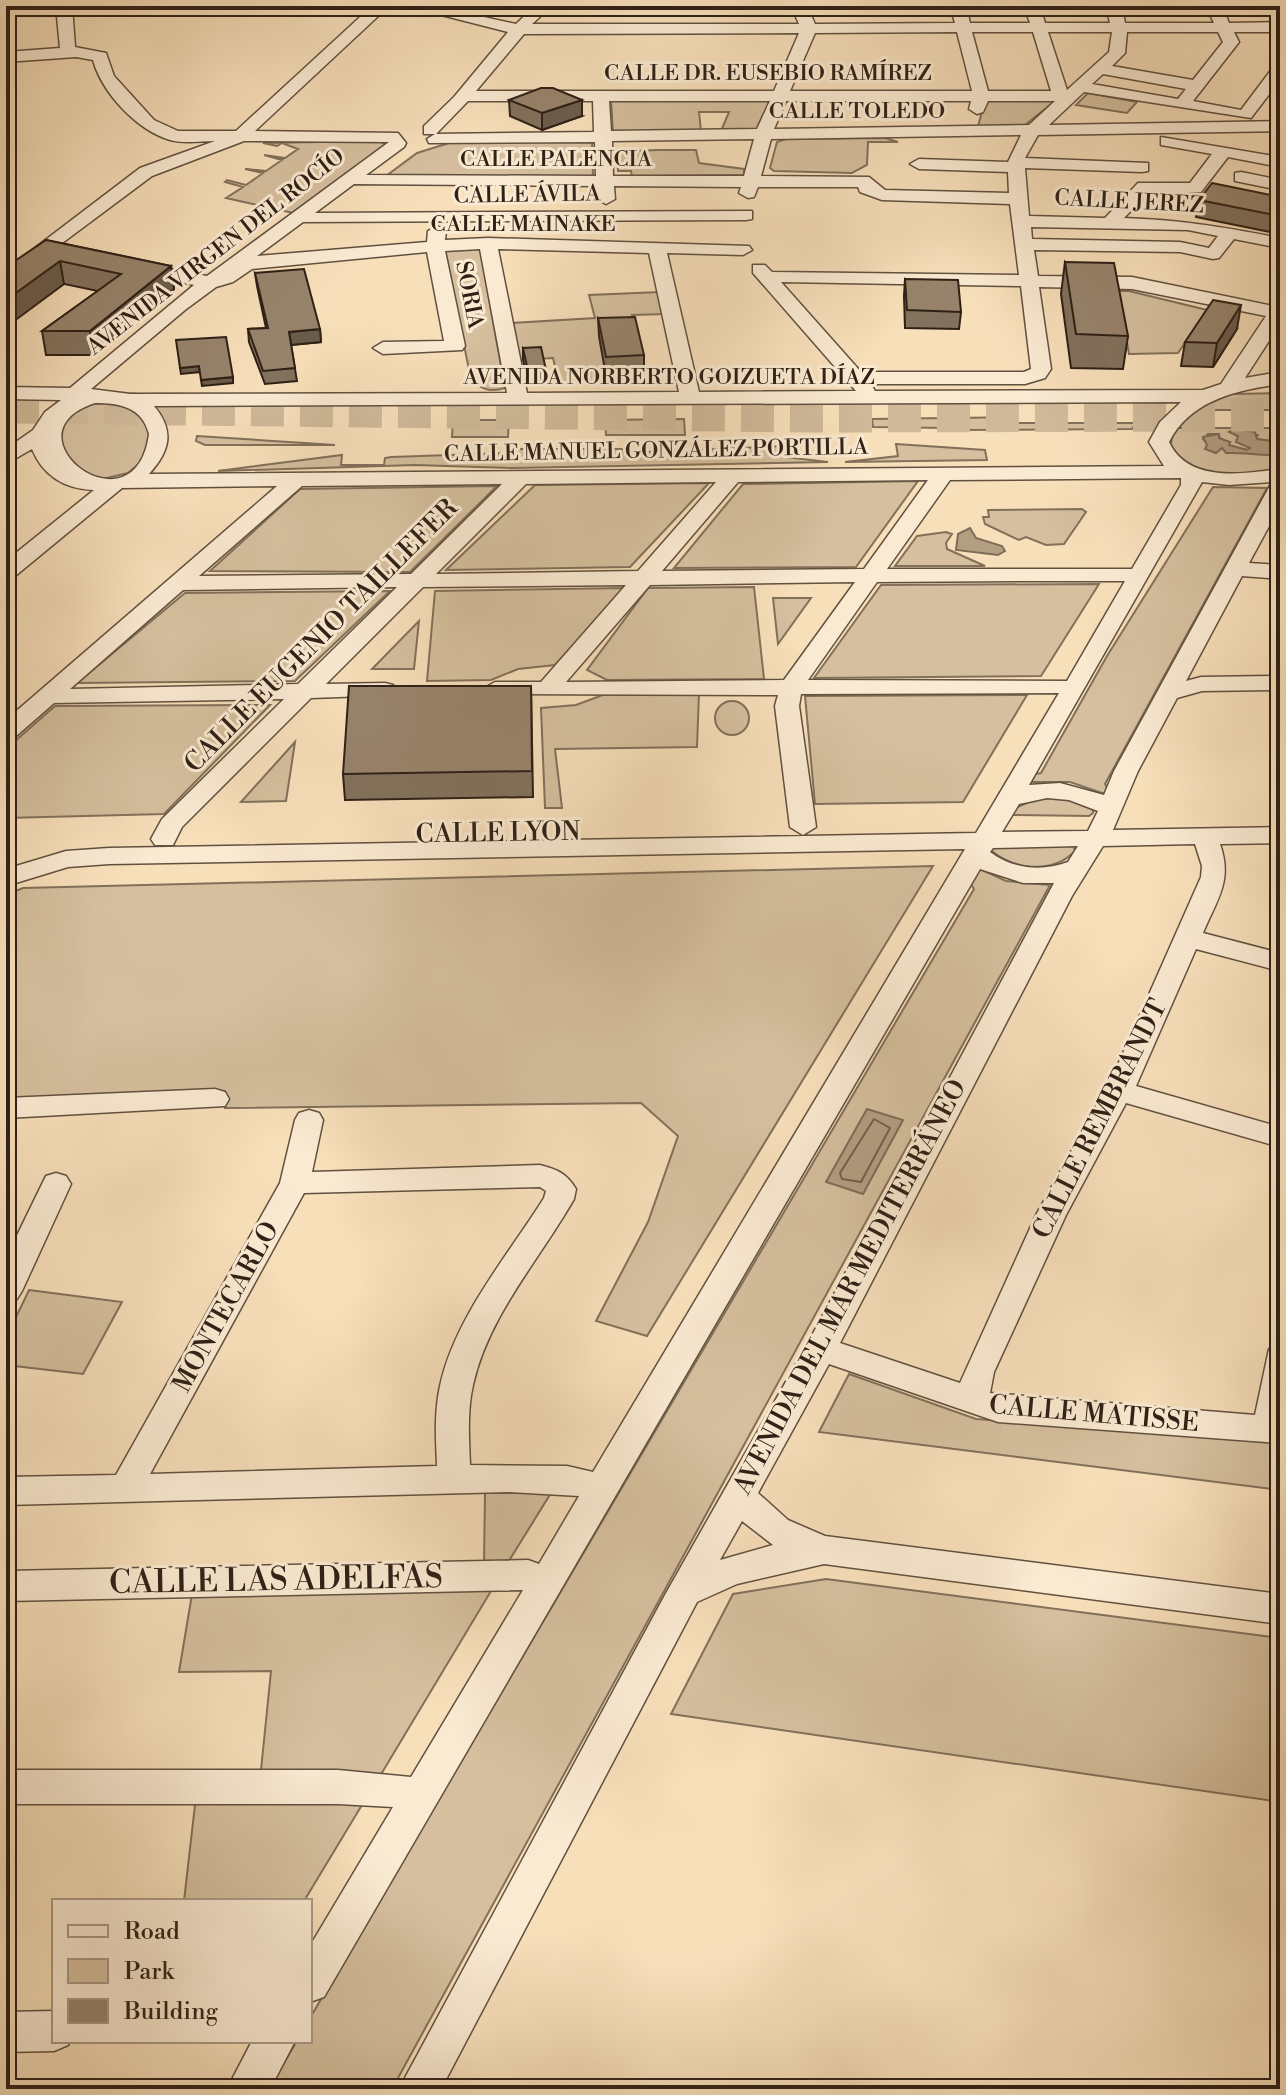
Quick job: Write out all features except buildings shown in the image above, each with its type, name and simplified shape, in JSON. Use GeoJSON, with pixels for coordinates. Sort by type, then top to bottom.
{"type":"FeatureCollection","features":[{"type":"Feature","properties":{"kind":"street"},"geometry":{"type":"LineString","coordinates":[[6,57],[67,49],[64,6]]}},
{"type":"Feature","properties":{"kind":"street"},"geometry":{"type":"LineString","coordinates":[[6,279],[146,172],[237,139],[381,6]]}},
{"type":"Feature","properties":{"kind":"street"},"geometry":{"type":"LineString","coordinates":[[414,6],[512,28],[1276,30]]}},
{"type":"Feature","properties":{"kind":"street","name":"AVENIDA VIRGEN DEL ROCÍO"},"geometry":{"type":"LineString","coordinates":[[113,398],[104,387],[110,374],[360,180],[434,117],[531,6]]}},
{"type":"Feature","properties":{"kind":"street","name":"AVENIDA VIRGEN DEL ROCÍO"},"geometry":{"type":"LineString","coordinates":[[71,398],[199,284],[228,268],[465,96],[512,28],[544,6]]}},
{"type":"Feature","properties":{"kind":"street"},"geometry":{"type":"LineString","coordinates":[[799,6],[809,28],[802,45],[781,76],[782,95],[764,133],[751,179],[743,250],[856,382],[890,400]]}},
{"type":"Feature","properties":{"kind":"street"},"geometry":{"type":"LineString","coordinates":[[872,6],[876,28]]}},
{"type":"Feature","properties":{"kind":"street"},"geometry":{"type":"LineString","coordinates":[[958,6],[980,94],[969,132]]}},
{"type":"Feature","properties":{"kind":"street"},"geometry":{"type":"LineString","coordinates":[[1032,6],[1039,29],[1071,92]]}},
{"type":"Feature","properties":{"kind":"street"},"geometry":{"type":"LineString","coordinates":[[856,382],[1025,378],[1038,374],[1041,369],[1018,199],[1018,152],[1031,132],[1071,92],[1106,64],[1120,44],[1114,6]]}},
{"type":"Feature","properties":{"kind":"street"},"geometry":{"type":"LineString","coordinates":[[1157,6],[1163,28]]}},
{"type":"Feature","properties":{"kind":"street"},"geometry":{"type":"LineString","coordinates":[[1182,105],[1231,42],[1214,6]]}},
{"type":"Feature","properties":{"kind":"street"},"geometry":{"type":"LineString","coordinates":[[1263,6],[1280,9]]}},
{"type":"Feature","properties":{"kind":"street"},"geometry":{"type":"LineString","coordinates":[[675,45],[802,45]]}},
{"type":"Feature","properties":{"kind":"street","name":"CALLE TOLEDO"},"geometry":{"type":"LineString","coordinates":[[67,49],[100,56],[106,77],[148,124],[182,137],[1031,132],[1280,124]]}},
{"type":"Feature","properties":{"kind":"street"},"geometry":{"type":"LineString","coordinates":[[1106,64],[1201,80]]}},
{"type":"Feature","properties":{"kind":"street"},"geometry":{"type":"LineString","coordinates":[[1245,115],[1280,69]]}},
{"type":"Feature","properties":{"kind":"street","name":"CALLE DR. EUSEBIO RAMÍREZ"},"geometry":{"type":"LineString","coordinates":[[465,96],[1071,92],[1182,105],[1280,124]]}},
{"type":"Feature","properties":{"kind":"street"},"geometry":{"type":"LineString","coordinates":[[601,96],[604,181],[611,246]]}},
{"type":"Feature","properties":{"kind":"street"},"geometry":{"type":"LineString","coordinates":[[1108,130],[1280,162]]}},
{"type":"Feature","properties":{"kind":"street"},"geometry":{"type":"LineString","coordinates":[[1109,224],[1144,187],[1195,188],[1214,172],[1223,152]]}},
{"type":"Feature","properties":{"kind":"street"},"geometry":{"type":"LineString","coordinates":[[919,164],[1142,167]]}},
{"type":"Feature","properties":{"kind":"street"},"geometry":{"type":"LineString","coordinates":[[1241,177],[1280,185]]}},
{"type":"Feature","properties":{"kind":"street","name":"CALLE PALENCIA"},"geometry":{"type":"LineString","coordinates":[[360,180],[751,179],[869,182],[866,188],[882,195],[1018,199]]}},
{"type":"Feature","properties":{"kind":"street","name":"SORIA"},"geometry":{"type":"LineString","coordinates":[[383,348],[455,346],[435,247],[440,182]]}},
{"type":"Feature","properties":{"kind":"street"},"geometry":{"type":"LineString","coordinates":[[1185,187],[1212,193]]}},
{"type":"Feature","properties":{"kind":"street","name":"CALLE ÁVILA"},"geometry":{"type":"LineString","coordinates":[[308,218],[438,220],[746,215]]}},
{"type":"Feature","properties":{"kind":"street"},"geometry":{"type":"LineString","coordinates":[[370,253],[373,220]]}},
{"type":"Feature","properties":{"kind":"street","name":"CALLE JEREZ"},"geometry":{"type":"LineString","coordinates":[[1022,221],[1188,225],[1280,243]]}},
{"type":"Feature","properties":{"kind":"street"},"geometry":{"type":"LineString","coordinates":[[1024,244],[1180,247],[1213,254],[1230,233]]}},
{"type":"Feature","properties":{"kind":"street"},"geometry":{"type":"LineString","coordinates":[[488,243],[519,401]]}},
{"type":"Feature","properties":{"kind":"street","name":"CALLE MAINAKE"},"geometry":{"type":"LineString","coordinates":[[256,259],[275,261],[488,243],[743,250]]}},
{"type":"Feature","properties":{"kind":"street"},"geometry":{"type":"LineString","coordinates":[[47,247],[76,253]]}},
{"type":"Feature","properties":{"kind":"street"},"geometry":{"type":"LineString","coordinates":[[657,248],[691,400]]}},
{"type":"Feature","properties":{"kind":"street"},"geometry":{"type":"LineString","coordinates":[[199,284],[223,279],[256,259]]}},
{"type":"Feature","properties":{"kind":"street"},"geometry":{"type":"LineString","coordinates":[[119,262],[214,286],[178,316],[176,322]]}},
{"type":"Feature","properties":{"kind":"street"},"geometry":{"type":"LineString","coordinates":[[768,278],[1132,283],[1279,311],[1228,388]]}},
{"type":"Feature","properties":{"kind":"street"},"geometry":{"type":"LineString","coordinates":[[1240,370],[1250,377],[1275,379]]}},
{"type":"Feature","properties":{"kind":"street"},"geometry":{"type":"LineString","coordinates":[[312,1980],[1192,485],[1190,472],[1168,460],[1159,442],[1176,416],[1207,396],[1228,388],[1275,379]]}},
{"type":"Feature","properties":{"kind":"street"},"geometry":{"type":"LineString","coordinates":[[810,399],[853,395],[856,382]]}},
{"type":"Feature","properties":{"kind":"street"},"geometry":{"type":"LineString","coordinates":[[6,393],[113,398],[154,417],[160,429],[160,449],[147,467],[119,482],[6,572]]}},
{"type":"Feature","properties":{"kind":"street","name":"AVENIDA NORBERTO GOIZUETA DÍAZ"},"geometry":{"type":"LineString","coordinates":[[113,398],[519,401],[1207,396]]}},
{"type":"Feature","properties":{"kind":"street"},"geometry":{"type":"LineString","coordinates":[[6,458],[43,431],[71,398]]}},
{"type":"Feature","properties":{"kind":"street"},"geometry":{"type":"LineString","coordinates":[[16,428],[43,431]]}},
{"type":"Feature","properties":{"kind":"street"},"geometry":{"type":"LineString","coordinates":[[43,431],[41,453],[54,469],[78,482],[119,482]]}},
{"type":"Feature","properties":{"kind":"street"},"geometry":{"type":"LineString","coordinates":[[803,827],[787,706],[791,687],[800,669],[945,472]]}},
{"type":"Feature","properties":{"kind":"street","name":"CALLE MANUEL GONZÁLEZ PORTILLA"},"geometry":{"type":"LineString","coordinates":[[119,482],[945,472],[1190,472],[1234,479],[1280,475]]}},
{"type":"Feature","properties":{"kind":"street"},"geometry":{"type":"LineString","coordinates":[[548,688],[647,577],[728,482],[731,474]]}},
{"type":"Feature","properties":{"kind":"street","name":"CALLE EUGENIO TAILLEFER"},"geometry":{"type":"LineString","coordinates":[[164,839],[171,824],[522,476]]}},
{"type":"Feature","properties":{"kind":"street"},"geometry":{"type":"LineString","coordinates":[[6,732],[296,480]]}},
{"type":"Feature","properties":{"kind":"street","name":"AVENIDA DEL MAR MEDITERRÁNEO"},"geometry":{"type":"LineString","coordinates":[[419,2089],[685,1592],[821,1349],[908,1177],[1076,868],[1183,684],[1236,569],[1280,486]]}},
{"type":"Feature","properties":{"kind":"street"},"geometry":{"type":"LineString","coordinates":[[1236,569],[1280,572]]}},
{"type":"Feature","properties":{"kind":"street"},"geometry":{"type":"LineString","coordinates":[[176,583],[870,575],[1122,574],[1137,577]]}},
{"type":"Feature","properties":{"kind":"street"},"geometry":{"type":"LineString","coordinates":[[1183,684],[1280,683]]}},
{"type":"Feature","properties":{"kind":"street"},"geometry":{"type":"LineString","coordinates":[[476,689],[1059,686],[1073,690]]}},
{"type":"Feature","properties":{"kind":"street"},"geometry":{"type":"LineString","coordinates":[[48,696],[404,690]]}},
{"type":"Feature","properties":{"kind":"street"},"geometry":{"type":"LineString","coordinates":[[1008,799],[1030,791],[1055,789],[1081,794],[1104,822],[1204,835],[1280,835]]}},
{"type":"Feature","properties":{"kind":"street"},"geometry":{"type":"LineString","coordinates":[[983,839],[1104,822],[1280,819]]}},
{"type":"Feature","properties":{"kind":"street","name":"CALLE LYON"},"geometry":{"type":"LineString","coordinates":[[6,862],[55,846],[164,839],[803,827],[983,839]]}},
{"type":"Feature","properties":{"kind":"street","name":"CALLE REMBRANDT"},"geometry":{"type":"LineString","coordinates":[[972,1402],[978,1372],[1051,1215],[1118,1091],[1214,877],[1215,866],[1204,835]]}},
{"type":"Feature","properties":{"kind":"street"},"geometry":{"type":"LineString","coordinates":[[983,839],[995,867],[1026,875],[1055,875],[1076,868]]}},
{"type":"Feature","properties":{"kind":"street","name":"CALLE LYON"},"geometry":{"type":"LineString","coordinates":[[6,878],[66,859],[109,856],[983,839]]}},
{"type":"Feature","properties":{"kind":"street"},"geometry":{"type":"LineString","coordinates":[[1187,938],[1280,962]]}},
{"type":"Feature","properties":{"kind":"street"},"geometry":{"type":"LineString","coordinates":[[1118,1091],[1280,1137]]}},
{"type":"Feature","properties":{"kind":"street"},"geometry":{"type":"LineString","coordinates":[[6,1108],[215,1099]]}},
{"type":"Feature","properties":{"kind":"street","name":"MONTECARLO"},"geometry":{"type":"LineString","coordinates":[[126,1487],[295,1183],[309,1120]]}},
{"type":"Feature","properties":{"kind":"street"},"geometry":{"type":"LineString","coordinates":[[295,1183],[540,1176],[559,1184],[559,1199],[479,1326],[458,1376],[452,1415],[454,1479]]}},
{"type":"Feature","properties":{"kind":"street"},"geometry":{"type":"LineString","coordinates":[[6,1291],[56,1184]]}},
{"type":"Feature","properties":{"kind":"street","name":"CALLE MATISSE"},"geometry":{"type":"LineString","coordinates":[[821,1349],[998,1409],[1275,1430]]}},
{"type":"Feature","properties":{"kind":"street"},"geometry":{"type":"LineString","coordinates":[[1275,1430],[1280,1358]]}},
{"type":"Feature","properties":{"kind":"street"},"geometry":{"type":"LineString","coordinates":[[6,1491],[454,1479],[567,1480],[602,1488]]}},
{"type":"Feature","properties":{"kind":"street"},"geometry":{"type":"LineString","coordinates":[[739,1493],[761,1522],[779,1535],[825,1550],[1280,1609]]}},
{"type":"Feature","properties":{"kind":"street"},"geometry":{"type":"LineString","coordinates":[[685,1592],[737,1568],[825,1550]]}},
{"type":"Feature","properties":{"kind":"street","name":"CALLE LAS ADELFAS"},"geometry":{"type":"LineString","coordinates":[[6,1586],[519,1575],[546,1581]]}},
{"type":"Feature","properties":{"kind":"street"},"geometry":{"type":"LineString","coordinates":[[6,1787],[338,1787],[403,1791],[419,1798]]}},
{"type":"Feature","properties":{"kind":"street"},"geometry":{"type":"LineString","coordinates":[[6,2032],[52,2031]]}},
{"type":"Feature","properties":{"kind":"street"},"geometry":{"type":"LineString","coordinates":[[247,2089],[274,2043]]}},
{"type":"Feature","properties":{"kind":"green space"},"geometry":{"type":"Polygon","coordinates":[[[1088,93],[1137,102],[1127,113],[1076,105],[1088,93]]]}},
{"type":"Feature","properties":{"kind":"green space"},"geometry":{"type":"Polygon","coordinates":[[[986,97],[1055,101],[1020,129],[977,130],[986,97]]]}},
{"type":"Feature","properties":{"kind":"green space"},"geometry":{"type":"Polygon","coordinates":[[[771,98],[758,130],[721,131],[729,112],[699,112],[701,131],[613,132],[611,99],[771,98]]]}},
{"type":"Feature","properties":{"kind":"green space"},"geometry":{"type":"Polygon","coordinates":[[[885,138],[898,142],[868,142],[867,165],[852,173],[774,171],[770,168],[777,142],[786,139],[885,138]]]}},
{"type":"Feature","properties":{"kind":"green space"},"geometry":{"type":"Polygon","coordinates":[[[592,140],[593,177],[382,179],[417,153],[449,143],[592,140]]]}},
{"type":"Feature","properties":{"kind":"green space"},"geometry":{"type":"Polygon","coordinates":[[[377,141],[387,144],[293,213],[226,198],[243,187],[225,182],[227,180],[246,185],[263,173],[245,169],[266,171],[282,160],[264,155],[285,158],[298,149],[282,143],[277,146],[263,143],[377,141]]]}},
{"type":"Feature","properties":{"kind":"green space"},"geometry":{"type":"Polygon","coordinates":[[[696,150],[699,163],[744,169],[744,175],[632,176],[631,171],[618,171],[617,152],[696,150]]]}},
{"type":"Feature","properties":{"kind":"green space"},"geometry":{"type":"Polygon","coordinates":[[[480,248],[505,388],[489,390],[480,387],[470,375],[445,249],[480,248]]]}},
{"type":"Feature","properties":{"kind":"green space"},"geometry":{"type":"Polygon","coordinates":[[[1118,291],[1207,310],[1178,353],[1129,354],[1118,291]]]}},
{"type":"Feature","properties":{"kind":"green space"},"geometry":{"type":"Polygon","coordinates":[[[660,292],[666,314],[632,315],[635,334],[599,336],[607,382],[559,383],[553,358],[519,360],[512,323],[595,318],[589,295],[660,292]]]}},
{"type":"Feature","properties":{"kind":"green space"},"geometry":{"type":"Polygon","coordinates":[[[1280,393],[1280,410],[1196,410],[1230,394],[1280,393]]]}},
{"type":"Feature","properties":{"kind":"green space"},"geometry":{"type":"Polygon","coordinates":[[[112,401],[137,411],[151,431],[147,457],[128,473],[98,480],[50,452],[49,433],[87,403],[112,401]]]}},
{"type":"Feature","properties":{"kind":"green space"},"geometry":{"type":"Polygon","coordinates":[[[1014,417],[1016,423],[1136,423],[1132,429],[959,430],[958,418],[1014,417]]]}},
{"type":"Feature","properties":{"kind":"green space"},"geometry":{"type":"Polygon","coordinates":[[[945,418],[946,428],[873,427],[872,419],[945,418]]]}},
{"type":"Feature","properties":{"kind":"green space"},"geometry":{"type":"Polygon","coordinates":[[[684,419],[685,435],[606,435],[605,420],[684,419]]]}},
{"type":"Feature","properties":{"kind":"green space"},"geometry":{"type":"Polygon","coordinates":[[[453,420],[509,420],[508,437],[452,437],[453,420]]]}},
{"type":"Feature","properties":{"kind":"green space"},"geometry":{"type":"Polygon","coordinates":[[[1174,428],[1280,428],[1280,442],[1230,431],[1252,447],[1247,450],[1227,445],[1230,442],[1221,440],[1218,434],[1208,434],[1203,439],[1216,453],[1221,448],[1280,455],[1280,469],[1220,474],[1192,466],[1170,448],[1174,428]]]}},
{"type":"Feature","properties":{"kind":"green space"},"geometry":{"type":"Polygon","coordinates":[[[197,436],[335,445],[205,445],[196,441],[197,436]]]}},
{"type":"Feature","properties":{"kind":"green space"},"geometry":{"type":"Polygon","coordinates":[[[896,444],[985,450],[987,460],[845,462],[898,456],[896,444]]]}},
{"type":"Feature","properties":{"kind":"green space"},"geometry":{"type":"Polygon","coordinates":[[[786,446],[784,457],[828,462],[512,468],[415,465],[218,471],[342,455],[341,465],[384,465],[385,458],[391,457],[513,453],[514,449],[622,449],[623,453],[786,446]]]}},
{"type":"Feature","properties":{"kind":"green space"},"geometry":{"type":"Polygon","coordinates":[[[918,481],[856,567],[674,568],[743,484],[918,481]]]}},
{"type":"Feature","properties":{"kind":"green space"},"geometry":{"type":"Polygon","coordinates":[[[709,483],[630,567],[446,570],[535,485],[709,483]]]}},
{"type":"Feature","properties":{"kind":"green space"},"geometry":{"type":"Polygon","coordinates":[[[497,486],[410,572],[210,571],[300,489],[497,486]]]}},
{"type":"Feature","properties":{"kind":"green space"},"geometry":{"type":"Polygon","coordinates":[[[1213,487],[1267,488],[1105,784],[1108,789],[1105,794],[1070,782],[1030,782],[1035,774],[1041,773],[1107,656],[1213,487]]]}},
{"type":"Feature","properties":{"kind":"green space"},"geometry":{"type":"Polygon","coordinates":[[[1082,509],[1086,512],[1064,544],[1046,545],[1026,537],[1019,540],[985,524],[983,517],[989,517],[988,510],[1082,509]]]}},
{"type":"Feature","properties":{"kind":"green space"},"geometry":{"type":"Polygon","coordinates":[[[952,534],[946,543],[947,549],[985,566],[895,566],[917,536],[952,534]]]}},
{"type":"Feature","properties":{"kind":"green space"},"geometry":{"type":"Polygon","coordinates":[[[1099,584],[1041,676],[814,678],[881,585],[1099,584]]]}},
{"type":"Feature","properties":{"kind":"green space"},"geometry":{"type":"Polygon","coordinates":[[[754,587],[764,679],[607,680],[587,670],[648,588],[754,587]]]}},
{"type":"Feature","properties":{"kind":"green space"},"geometry":{"type":"Polygon","coordinates":[[[626,588],[555,665],[518,669],[491,680],[427,681],[435,591],[626,588]]]}},
{"type":"Feature","properties":{"kind":"green space"},"geometry":{"type":"Polygon","coordinates":[[[390,591],[295,681],[77,683],[185,593],[390,591]]]}},
{"type":"Feature","properties":{"kind":"green space"},"geometry":{"type":"Polygon","coordinates":[[[773,598],[811,598],[778,644],[773,598]]]}},
{"type":"Feature","properties":{"kind":"green space"},"geometry":{"type":"Polygon","coordinates":[[[419,621],[414,669],[372,669],[419,621]]]}},
{"type":"Feature","properties":{"kind":"green space"},"geometry":{"type":"Polygon","coordinates":[[[608,693],[699,693],[697,747],[555,749],[562,808],[545,808],[541,708],[576,705],[608,693]]]}},
{"type":"Feature","properties":{"kind":"green space"},"geometry":{"type":"Polygon","coordinates":[[[1027,695],[963,802],[815,804],[805,696],[1027,695]]]}},
{"type":"Feature","properties":{"kind":"green space"},"geometry":{"type":"Polygon","coordinates":[[[732,701],[744,706],[749,718],[744,730],[732,735],[720,730],[715,718],[720,706],[732,701]]]}},
{"type":"Feature","properties":{"kind":"green space"},"geometry":{"type":"Polygon","coordinates":[[[270,705],[164,814],[6,818],[6,749],[55,706],[270,705]]]}},
{"type":"Feature","properties":{"kind":"green space"},"geometry":{"type":"Polygon","coordinates":[[[295,742],[286,801],[241,802],[295,742]]]}},
{"type":"Feature","properties":{"kind":"green space"},"geometry":{"type":"Polygon","coordinates":[[[1041,797],[1064,798],[1093,808],[1093,813],[1089,816],[1013,815],[1015,808],[1041,797]]]}},
{"type":"Feature","properties":{"kind":"green space"},"geometry":{"type":"Polygon","coordinates":[[[1073,845],[1075,851],[1066,858],[1034,867],[1012,862],[992,851],[992,848],[1073,845]]]}},
{"type":"Feature","properties":{"kind":"green space"},"geometry":{"type":"Polygon","coordinates":[[[933,866],[647,1336],[596,1321],[648,1222],[678,1136],[641,1103],[225,1108],[224,1091],[6,1103],[6,895],[23,888],[933,866]]]}},
{"type":"Feature","properties":{"kind":"green space"},"geometry":{"type":"Polygon","coordinates":[[[980,869],[1006,881],[1050,885],[392,2089],[268,2089],[296,2043],[312,2043],[312,2015],[974,889],[970,883],[980,869]]]}},
{"type":"Feature","properties":{"kind":"green space"},"geometry":{"type":"Polygon","coordinates":[[[29,1290],[122,1302],[83,1374],[6,1365],[6,1338],[29,1290]]]}},
{"type":"Feature","properties":{"kind":"green space"},"geometry":{"type":"Polygon","coordinates":[[[849,1374],[976,1419],[1280,1441],[1280,1490],[819,1432],[849,1374]]]}},
{"type":"Feature","properties":{"kind":"green space"},"geometry":{"type":"Polygon","coordinates":[[[485,1493],[551,1493],[507,1564],[484,1564],[485,1493]]]}},
{"type":"Feature","properties":{"kind":"green space"},"geometry":{"type":"Polygon","coordinates":[[[826,1579],[1279,1638],[1280,1802],[671,1714],[733,1594],[826,1579]]]}},
{"type":"Feature","properties":{"kind":"green space"},"geometry":{"type":"Polygon","coordinates":[[[497,1581],[380,1776],[261,1770],[271,1671],[179,1672],[193,1588],[497,1581]]]}},
{"type":"Feature","properties":{"kind":"green space"},"geometry":{"type":"Polygon","coordinates":[[[368,1795],[305,1899],[184,1899],[196,1796],[368,1795]]]}},
{"type":"Feature","properties":{"kind":"water"},"geometry":{"type":"Polygon","coordinates":[[[1235,429],[1255,432],[1257,439],[1280,442],[1280,455],[1226,453],[1222,448],[1216,453],[1205,449],[1207,445],[1203,437],[1219,434],[1219,438],[1230,442],[1229,445],[1247,450],[1250,448],[1236,442],[1238,436],[1229,432],[1235,429]]]}},
{"type":"Feature","properties":{"kind":"water"},"geometry":{"type":"Polygon","coordinates":[[[970,528],[976,538],[1002,546],[1005,551],[998,555],[956,550],[958,534],[970,528]]]}},
{"type":"Feature","properties":{"kind":"water"},"geometry":{"type":"Polygon","coordinates":[[[867,1109],[903,1120],[863,1194],[826,1182],[867,1109]]]}},
{"type":"Feature","properties":{"kind":"tunnel"},"geometry":{"type":"LineString","coordinates":[[6,407],[815,416],[1280,415]]}}]}
